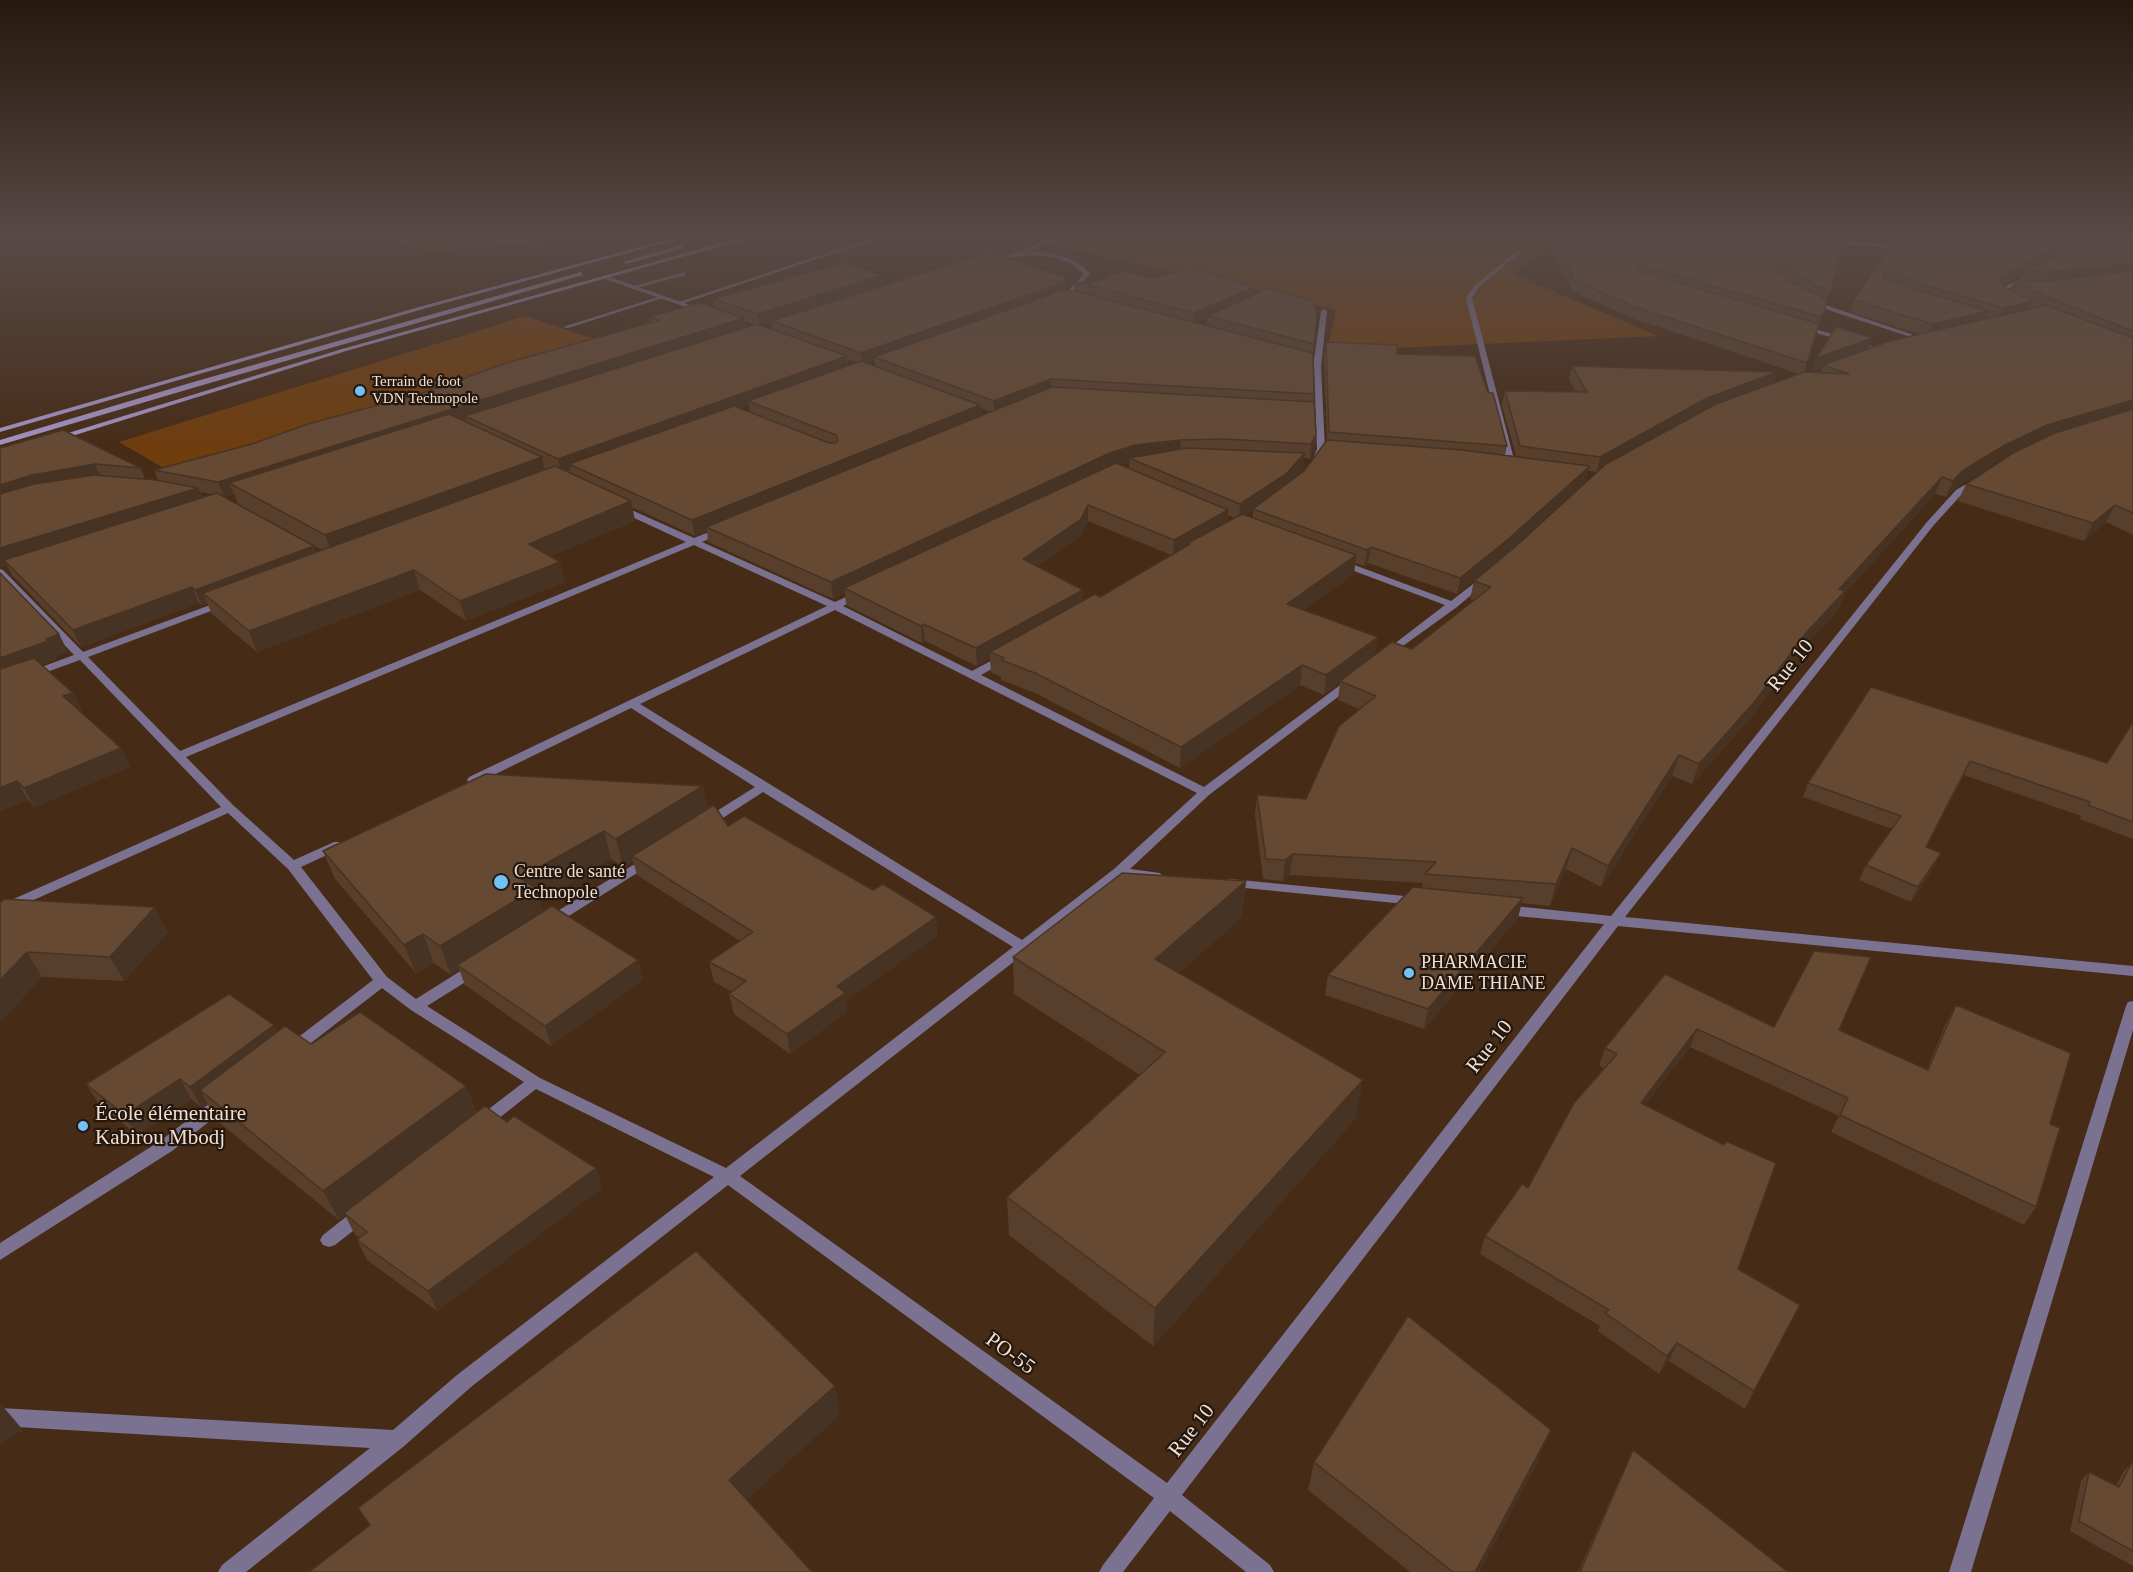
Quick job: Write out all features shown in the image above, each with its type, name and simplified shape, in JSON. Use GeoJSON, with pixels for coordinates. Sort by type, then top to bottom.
{"type":"FeatureCollection","features":[{"type":"Feature","properties":{"kind":"main road"},"geometry":{"type":"LineString","coordinates":[[0,430],[423,307]]}},
{"type":"Feature","properties":{"kind":"main road"},"geometry":{"type":"LineString","coordinates":[[0,443],[461,307]]}},
{"type":"Feature","properties":{"kind":"main road"},"geometry":{"type":"LineString","coordinates":[[50,440],[344,350],[496,307]]}},
{"type":"Feature","properties":{"kind":"street"},"geometry":{"type":"LineString","coordinates":[[566,327],[630,307]]}},
{"type":"Feature","properties":{"kind":"street"},"geometry":{"type":"LineString","coordinates":[[691,307],[710,314]]}},
{"type":"Feature","properties":{"kind":"street"},"geometry":{"type":"LineString","coordinates":[[1471,307],[1511,463]]}},
{"type":"Feature","properties":{"kind":"street"},"geometry":{"type":"LineString","coordinates":[[1828,307],[1925,340]]}},
{"type":"Feature","properties":{"kind":"street"},"geometry":{"type":"LineString","coordinates":[[1308,466],[1321,449],[1318,363],[1324,311]]}},
{"type":"Feature","properties":{"kind":"street"},"geometry":{"type":"LineString","coordinates":[[1794,324],[1882,351]]}},
{"type":"Feature","properties":{"kind":"street"},"geometry":{"type":"LineString","coordinates":[[1904,345],[1936,338]]}},
{"type":"Feature","properties":{"kind":"street"},"geometry":{"type":"LineString","coordinates":[[1871,355],[1893,348]]}},
{"type":"Feature","properties":{"kind":"street"},"geometry":{"type":"LineString","coordinates":[[1284,354],[1318,363]]}},
{"type":"Feature","properties":{"kind":"street"},"geometry":{"type":"LineString","coordinates":[[1308,411],[1320,412]]}},
{"type":"Feature","properties":{"kind":"street"},"geometry":{"type":"LineString","coordinates":[[1321,449],[1333,449]]}},
{"type":"Feature","properties":{"kind":"street"},"geometry":{"type":"LineString","coordinates":[[1501,462],[1522,465]]}},
{"type":"Feature","properties":{"kind":"street","name":"Rue 10"},"geometry":{"type":"LineString","coordinates":[[1110,1572],[1615,920],[1930,524],[1959,492],[1985,476]]}},
{"type":"Feature","properties":{"kind":"street"},"geometry":{"type":"LineString","coordinates":[[610,503],[835,606],[1205,792]]}},
{"type":"Feature","properties":{"kind":"street"},"geometry":{"type":"LineString","coordinates":[[180,755],[735,524]]}},
{"type":"Feature","properties":{"kind":"street"},"geometry":{"type":"LineString","coordinates":[[1329,558],[1453,605]]}},
{"type":"Feature","properties":{"kind":"street"},"geometry":{"type":"LineString","coordinates":[[229,1572],[396,1440],[464,1381],[1119,872],[1205,792],[1453,605],[1498,568]]}},
{"type":"Feature","properties":{"kind":"street","name":"PO-55"},"geometry":{"type":"LineString","coordinates":[[5,572],[228,808],[293,866],[382,981],[416,1006],[535,1082],[728,1176],[1168,1496],[1263,1572]]}},
{"type":"Feature","properties":{"kind":"street"},"geometry":{"type":"LineString","coordinates":[[463,785],[866,591]]}},
{"type":"Feature","properties":{"kind":"street"},"geometry":{"type":"LineString","coordinates":[[21,678],[235,599]]}},
{"type":"Feature","properties":{"kind":"street"},"geometry":{"type":"LineString","coordinates":[[971,676],[1012,653]]}},
{"type":"Feature","properties":{"kind":"street"},"geometry":{"type":"LineString","coordinates":[[632,704],[1021,946]]}},
{"type":"Feature","properties":{"kind":"street"},"geometry":{"type":"LineString","coordinates":[[694,831],[763,787]]}},
{"type":"Feature","properties":{"kind":"street"},"geometry":{"type":"LineString","coordinates":[[0,910],[228,808]]}},
{"type":"Feature","properties":{"kind":"street"},"geometry":{"type":"LineString","coordinates":[[293,866],[346,841]]}},
{"type":"Feature","properties":{"kind":"street"},"geometry":{"type":"LineString","coordinates":[[535,931],[664,850]]}},
{"type":"Feature","properties":{"kind":"street"},"geometry":{"type":"LineString","coordinates":[[1119,872],[1166,877]]}},
{"type":"Feature","properties":{"kind":"street"},"geometry":{"type":"LineString","coordinates":[[1213,881],[1426,902]]}},
{"type":"Feature","properties":{"kind":"street"},"geometry":{"type":"LineString","coordinates":[[1485,908],[2133,971]]}},
{"type":"Feature","properties":{"kind":"street"},"geometry":{"type":"LineString","coordinates":[[416,1006],[485,962]]}},
{"type":"Feature","properties":{"kind":"street"},"geometry":{"type":"LineString","coordinates":[[279,1060],[382,981]]}},
{"type":"Feature","properties":{"kind":"street"},"geometry":{"type":"LineString","coordinates":[[1960,1572],[2133,1006]]}},
{"type":"Feature","properties":{"kind":"street"},"geometry":{"type":"LineString","coordinates":[[469,1133],[535,1082]]}},
{"type":"Feature","properties":{"kind":"street"},"geometry":{"type":"LineString","coordinates":[[0,1252],[166,1146],[241,1088]]}},
{"type":"Feature","properties":{"kind":"street"},"geometry":{"type":"LineString","coordinates":[[329,1240],[375,1204]]}},
{"type":"Feature","properties":{"kind":"street"},"geometry":{"type":"LineString","coordinates":[[0,1417],[396,1440]]}},
{"type":"Feature","properties":{"kind":"shaded area"},"geometry":{"type":"Polygon","coordinates":[[[1326,307],[1591,307],[1658,336],[1327,351],[1336,310],[1326,307]]]}},
{"type":"Feature","properties":{"kind":"shaded area","name":"Terrain de foot VDN Technopole"},"geometry":{"type":"Polygon","coordinates":[[[526,316],[600,341],[174,474],[119,442],[526,316]]]}},
{"type":"Feature","properties":{"kind":"building"},"geometry":{"type":"Polygon","coordinates":[[[683,307],[712,307],[744,318],[218,482],[154,470],[252,444],[308,424],[423,393],[506,363],[660,320],[649,317],[683,307]]]}},
{"type":"Feature","properties":{"kind":"building"},"geometry":{"type":"Polygon","coordinates":[[[738,307],[779,307],[758,314],[738,307]]]}},
{"type":"Feature","properties":{"kind":"building"},"geometry":{"type":"Polygon","coordinates":[[[815,307],[992,307],[861,353],[772,321],[815,307]]]}},
{"type":"Feature","properties":{"kind":"building"},"geometry":{"type":"Polygon","coordinates":[[[1015,307],[1137,307],[1313,353],[1314,394],[1051,379],[994,401],[874,357],[1015,307]]]}},
{"type":"Feature","properties":{"kind":"building"},"geometry":{"type":"Polygon","coordinates":[[[1173,307],[1207,307],[1194,313],[1173,307]]]}},
{"type":"Feature","properties":{"kind":"building"},"geometry":{"type":"Polygon","coordinates":[[[1227,307],[1315,307],[1317,317],[1314,344],[1208,316],[1227,307]]]}},
{"type":"Feature","properties":{"kind":"building"},"geometry":{"type":"Polygon","coordinates":[[[1636,307],[1762,307],[1819,324],[1807,363],[1636,307]]]}},
{"type":"Feature","properties":{"kind":"building"},"geometry":{"type":"Polygon","coordinates":[[[1788,307],[1825,307],[1822,317],[1788,307]]]}},
{"type":"Feature","properties":{"kind":"building"},"geometry":{"type":"Polygon","coordinates":[[[1878,307],[1976,307],[1989,311],[1932,324],[1878,307]]]}},
{"type":"Feature","properties":{"kind":"building"},"geometry":{"type":"Polygon","coordinates":[[[2036,307],[2052,307],[2133,338],[2133,400],[2047,425],[2005,445],[1962,471],[1953,481],[1942,477],[1839,589],[1845,591],[1805,634],[1756,700],[1699,764],[1679,755],[1608,866],[1572,848],[1556,884],[1425,874],[1436,862],[1293,854],[1285,860],[1266,859],[1257,795],[1306,799],[1339,726],[1376,696],[1340,681],[1392,642],[1412,649],[1491,587],[1474,581],[1606,464],[1716,404],[1804,372],[1849,374],[1823,365],[1890,341],[2036,307]]]}},
{"type":"Feature","properties":{"kind":"building"},"geometry":{"type":"Polygon","coordinates":[[[2074,307],[2133,307],[2133,331],[2074,307]]]}},
{"type":"Feature","properties":{"kind":"building"},"geometry":{"type":"Polygon","coordinates":[[[757,324],[847,356],[558,459],[465,416],[757,324]]]}},
{"type":"Feature","properties":{"kind":"building"},"geometry":{"type":"Polygon","coordinates":[[[1836,327],[1873,338],[1816,358],[1836,327]]]}},
{"type":"Feature","properties":{"kind":"building"},"geometry":{"type":"Polygon","coordinates":[[[1326,342],[1397,345],[1397,354],[1475,356],[1488,393],[1493,393],[1507,446],[1329,432],[1326,342]]]}},
{"type":"Feature","properties":{"kind":"building"},"geometry":{"type":"Polygon","coordinates":[[[861,361],[980,405],[692,520],[569,464],[734,406],[829,443],[835,443],[838,441],[836,435],[748,401],[861,361]]]}},
{"type":"Feature","properties":{"kind":"building"},"geometry":{"type":"Polygon","coordinates":[[[1572,366],[1777,372],[1707,398],[1600,457],[1520,446],[1505,391],[1587,392],[1572,366]]]}},
{"type":"Feature","properties":{"kind":"building"},"geometry":{"type":"Polygon","coordinates":[[[1052,387],[1314,402],[1316,434],[1311,444],[1225,439],[1181,440],[1135,445],[1110,453],[831,582],[706,527],[1052,387]]]}},
{"type":"Feature","properties":{"kind":"building"},"geometry":{"type":"Polygon","coordinates":[[[2133,409],[2133,513],[2115,505],[2093,523],[1966,484],[2013,453],[2055,433],[2133,409]]]}},
{"type":"Feature","properties":{"kind":"building"},"geometry":{"type":"Polygon","coordinates":[[[449,414],[542,457],[325,535],[229,483],[449,414]]]}},
{"type":"Feature","properties":{"kind":"building"},"geometry":{"type":"Polygon","coordinates":[[[63,430],[141,468],[95,464],[32,475],[0,485],[0,448],[63,430]]]}},
{"type":"Feature","properties":{"kind":"building"},"geometry":{"type":"Polygon","coordinates":[[[1327,440],[1462,450],[1590,466],[1506,541],[1460,578],[1371,547],[1367,550],[1253,509],[1304,471],[1327,440]]]}},
{"type":"Feature","properties":{"kind":"building"},"geometry":{"type":"Polygon","coordinates":[[[1187,448],[1305,453],[1286,474],[1240,504],[1129,458],[1187,448]]]}},
{"type":"Feature","properties":{"kind":"building"},"geometry":{"type":"Polygon","coordinates":[[[1116,463],[1228,510],[1174,540],[1088,505],[1081,519],[1023,559],[1083,590],[976,648],[923,624],[921,626],[844,588],[1116,463]]]}},
{"type":"Feature","properties":{"kind":"building"},"geometry":{"type":"Polygon","coordinates":[[[555,466],[631,501],[529,544],[560,562],[460,601],[414,570],[249,631],[203,593],[555,466]]]}},
{"type":"Feature","properties":{"kind":"building"},"geometry":{"type":"Polygon","coordinates":[[[95,475],[156,480],[198,488],[0,548],[0,494],[34,484],[95,475]]]}},
{"type":"Feature","properties":{"kind":"building"},"geometry":{"type":"Polygon","coordinates":[[[217,493],[314,546],[195,590],[192,587],[73,630],[4,560],[217,493]]]}},
{"type":"Feature","properties":{"kind":"building"},"geometry":{"type":"Polygon","coordinates":[[[1242,514],[1356,555],[1287,604],[1378,637],[1326,675],[1302,665],[1181,747],[1035,673],[1001,660],[1004,658],[990,652],[1095,594],[1100,597],[1190,544],[1188,543],[1242,514]]]}},
{"type":"Feature","properties":{"kind":"building"},"geometry":{"type":"Polygon","coordinates":[[[0,573],[59,634],[46,639],[48,641],[0,658],[0,573]]]}},
{"type":"Feature","properties":{"kind":"building"},"geometry":{"type":"Polygon","coordinates":[[[34,658],[73,693],[63,696],[121,748],[24,788],[17,781],[0,788],[0,669],[34,658]]]}},
{"type":"Feature","properties":{"kind":"building"},"geometry":{"type":"Polygon","coordinates":[[[1871,687],[2107,763],[2133,722],[2133,822],[2088,805],[2090,802],[1970,761],[1926,847],[1941,853],[1918,887],[1866,865],[1901,816],[1808,783],[1871,687]]]}},
{"type":"Feature","properties":{"kind":"building"},"geometry":{"type":"Polygon","coordinates":[[[486,774],[703,786],[616,839],[604,831],[520,878],[536,888],[440,946],[423,934],[404,945],[323,851],[486,774]]]}},
{"type":"Feature","properties":{"kind":"building"},"geometry":{"type":"Polygon","coordinates":[[[714,805],[728,826],[744,816],[873,890],[883,884],[936,917],[837,986],[845,993],[787,1034],[729,994],[746,981],[709,962],[753,932],[632,856],[714,805]]]}},
{"type":"Feature","properties":{"kind":"building"},"geometry":{"type":"Polygon","coordinates":[[[1122,873],[1246,881],[1155,959],[1363,1080],[1155,1308],[1007,1197],[1165,1052],[1013,957],[1122,873]]]}},
{"type":"Feature","properties":{"kind":"building"},"geometry":{"type":"Polygon","coordinates":[[[1413,887],[1523,898],[1428,1009],[1328,975],[1413,887]]]}},
{"type":"Feature","properties":{"kind":"building"},"geometry":{"type":"Polygon","coordinates":[[[4,899],[155,907],[110,957],[27,952],[0,980],[0,903],[4,899]]]}},
{"type":"Feature","properties":{"kind":"building"},"geometry":{"type":"Polygon","coordinates":[[[552,906],[638,960],[545,1026],[457,965],[552,906]]]}},
{"type":"Feature","properties":{"kind":"building"},"geometry":{"type":"Polygon","coordinates":[[[1814,951],[1871,957],[1839,1030],[1928,1070],[1956,1005],[2071,1053],[2050,1124],[2060,1128],[2036,1207],[1840,1115],[1848,1098],[1697,1029],[1641,1103],[1724,1145],[1726,1141],[1776,1163],[1738,1269],[1800,1305],[1754,1391],[1677,1343],[1667,1356],[1605,1313],[1609,1310],[1485,1236],[1522,1184],[1528,1188],[1574,1103],[1617,1054],[1605,1048],[1665,974],[1774,1027],[1814,951]]]}},
{"type":"Feature","properties":{"kind":"building"},"geometry":{"type":"Polygon","coordinates":[[[229,994],[274,1025],[190,1087],[180,1079],[125,1115],[86,1084],[229,994]]]}},
{"type":"Feature","properties":{"kind":"building"},"geometry":{"type":"Polygon","coordinates":[[[360,1012],[466,1086],[323,1191],[200,1090],[285,1026],[311,1044],[360,1012]]]}},
{"type":"Feature","properties":{"kind":"building"},"geometry":{"type":"Polygon","coordinates":[[[485,1106],[507,1122],[514,1116],[596,1168],[428,1291],[357,1240],[367,1232],[344,1213],[485,1106]]]}},
{"type":"Feature","properties":{"kind":"building"},"geometry":{"type":"Polygon","coordinates":[[[696,1251],[835,1386],[729,1480],[812,1572],[309,1572],[370,1525],[358,1508],[696,1251]]]}},
{"type":"Feature","properties":{"kind":"building"},"geometry":{"type":"Polygon","coordinates":[[[1408,1316],[1551,1430],[1475,1572],[1453,1572],[1314,1462],[1408,1316]]]}},
{"type":"Feature","properties":{"kind":"building"},"geometry":{"type":"Polygon","coordinates":[[[1633,1450],[1788,1572],[1580,1572],[1633,1450]]]}},
{"type":"Feature","properties":{"kind":"building"},"geometry":{"type":"Polygon","coordinates":[[[2132,1462],[2133,1551],[2079,1521],[2089,1472],[2119,1487],[2132,1462]]]}},
{"type":"Feature","properties":{"kind":"place","name":"Terrain de foot VDN Technopole"},"geometry":{"type":"Point","coordinates":[360,391]}},
{"type":"Feature","properties":{"kind":"place","name":"Centre de santé Technopole"},"geometry":{"type":"Point","coordinates":[501,882]}},
{"type":"Feature","properties":{"kind":"place","name":"PHARMACIE DAME THIANE"},"geometry":{"type":"Point","coordinates":[1409,973]}},
{"type":"Feature","properties":{"kind":"place","name":"École élémentaire Kabirou Mbodj"},"geometry":{"type":"Point","coordinates":[83,1126]}}]}
